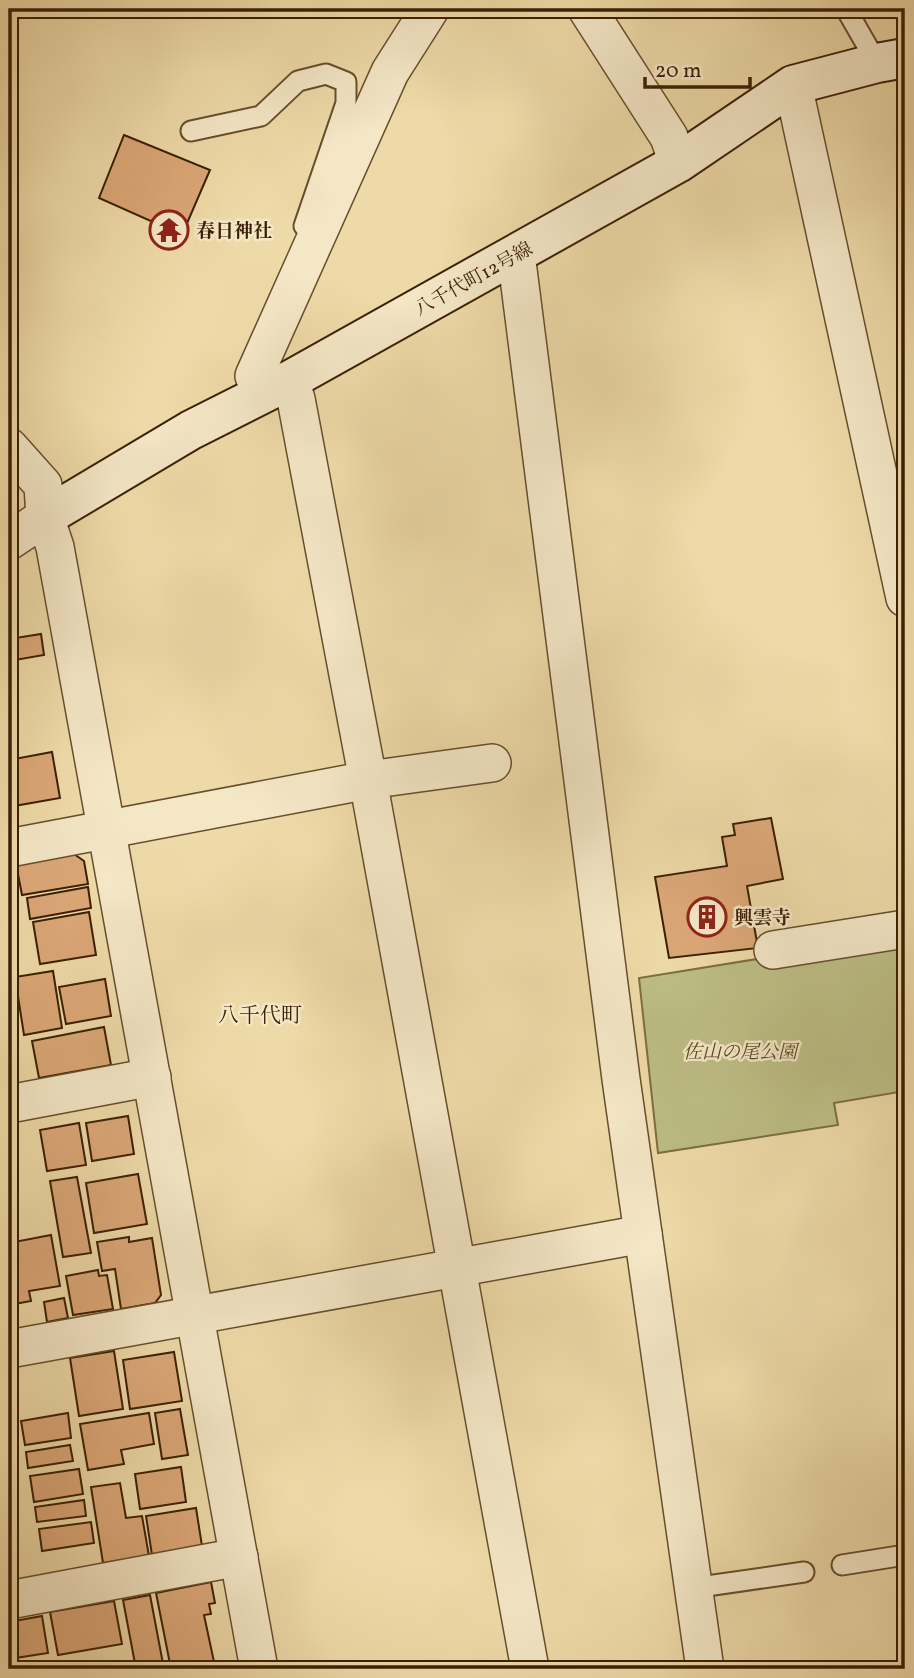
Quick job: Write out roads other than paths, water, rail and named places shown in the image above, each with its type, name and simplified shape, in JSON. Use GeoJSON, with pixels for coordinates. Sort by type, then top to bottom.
{"type":"FeatureCollection","features":[{"type":"Feature","properties":{"kind":"street"},"geometry":{"type":"LineString","coordinates":[[430,9],[390,72],[271,382],[296,399],[530,1669]]}},
{"type":"Feature","properties":{"kind":"street"},"geometry":{"type":"LineString","coordinates":[[587,9],[669,137],[678,163]]}},
{"type":"Feature","properties":{"kind":"street","name":"八千代町12号線"},"geometry":{"type":"LineString","coordinates":[[45,517],[271,382],[516,254],[678,163],[793,86],[891,61]]}},
{"type":"Feature","properties":{"kind":"street"},"geometry":{"type":"LineString","coordinates":[[793,86],[905,598]]}},
{"type":"Feature","properties":{"kind":"street"},"geometry":{"type":"LineString","coordinates":[[516,254],[643,1234],[705,1669]]}},
{"type":"Feature","properties":{"kind":"street"},"geometry":{"type":"LineString","coordinates":[[16,465],[43,485],[45,517],[55,547],[259,1669]]}},
{"type":"Feature","properties":{"kind":"street"},"geometry":{"type":"LineString","coordinates":[[9,541],[45,517]]}},
{"type":"Feature","properties":{"kind":"street"},"geometry":{"type":"LineString","coordinates":[[9,848],[368,780],[492,764]]}},
{"type":"Feature","properties":{"kind":"street"},"geometry":{"type":"LineString","coordinates":[[773,950],[905,929]]}},
{"type":"Feature","properties":{"kind":"street"},"geometry":{"type":"LineString","coordinates":[[9,1104],[152,1077]]}},
{"type":"Feature","properties":{"kind":"street"},"geometry":{"type":"LineString","coordinates":[[9,1349],[643,1234]]}},
{"type":"Feature","properties":{"kind":"street"},"geometry":{"type":"LineString","coordinates":[[9,1600],[239,1557]]}},
{"type":"Feature","properties":{"kind":"lane"},"geometry":{"type":"LineString","coordinates":[[846,9],[891,61]]}},
{"type":"Feature","properties":{"kind":"lane"},"geometry":{"type":"LineString","coordinates":[[191,131],[261,116],[298,81],[326,74],[346,82],[346,103],[271,382]]}},
{"type":"Feature","properties":{"kind":"lane"},"geometry":{"type":"LineString","coordinates":[[842,1565],[905,1555]]}},
{"type":"Feature","properties":{"kind":"lane"},"geometry":{"type":"LineString","coordinates":[[694,1588],[804,1572]]}},
{"type":"Feature","properties":{"kind":"place","name":"春日神社"},"geometry":{"type":"Point","coordinates":[169,230]}},
{"type":"Feature","properties":{"kind":"place","name":"興雲寺"},"geometry":{"type":"Point","coordinates":[707,917]}},
{"type":"Feature","properties":{"kind":"district","name":"八千代町"},"geometry":{"type":"Point","coordinates":[260,1015]}},
{"type":"Feature","properties":{"kind":"park label","name":"佐山の尾公園"},"geometry":{"type":"Point","coordinates":[740,1051]}}]}
